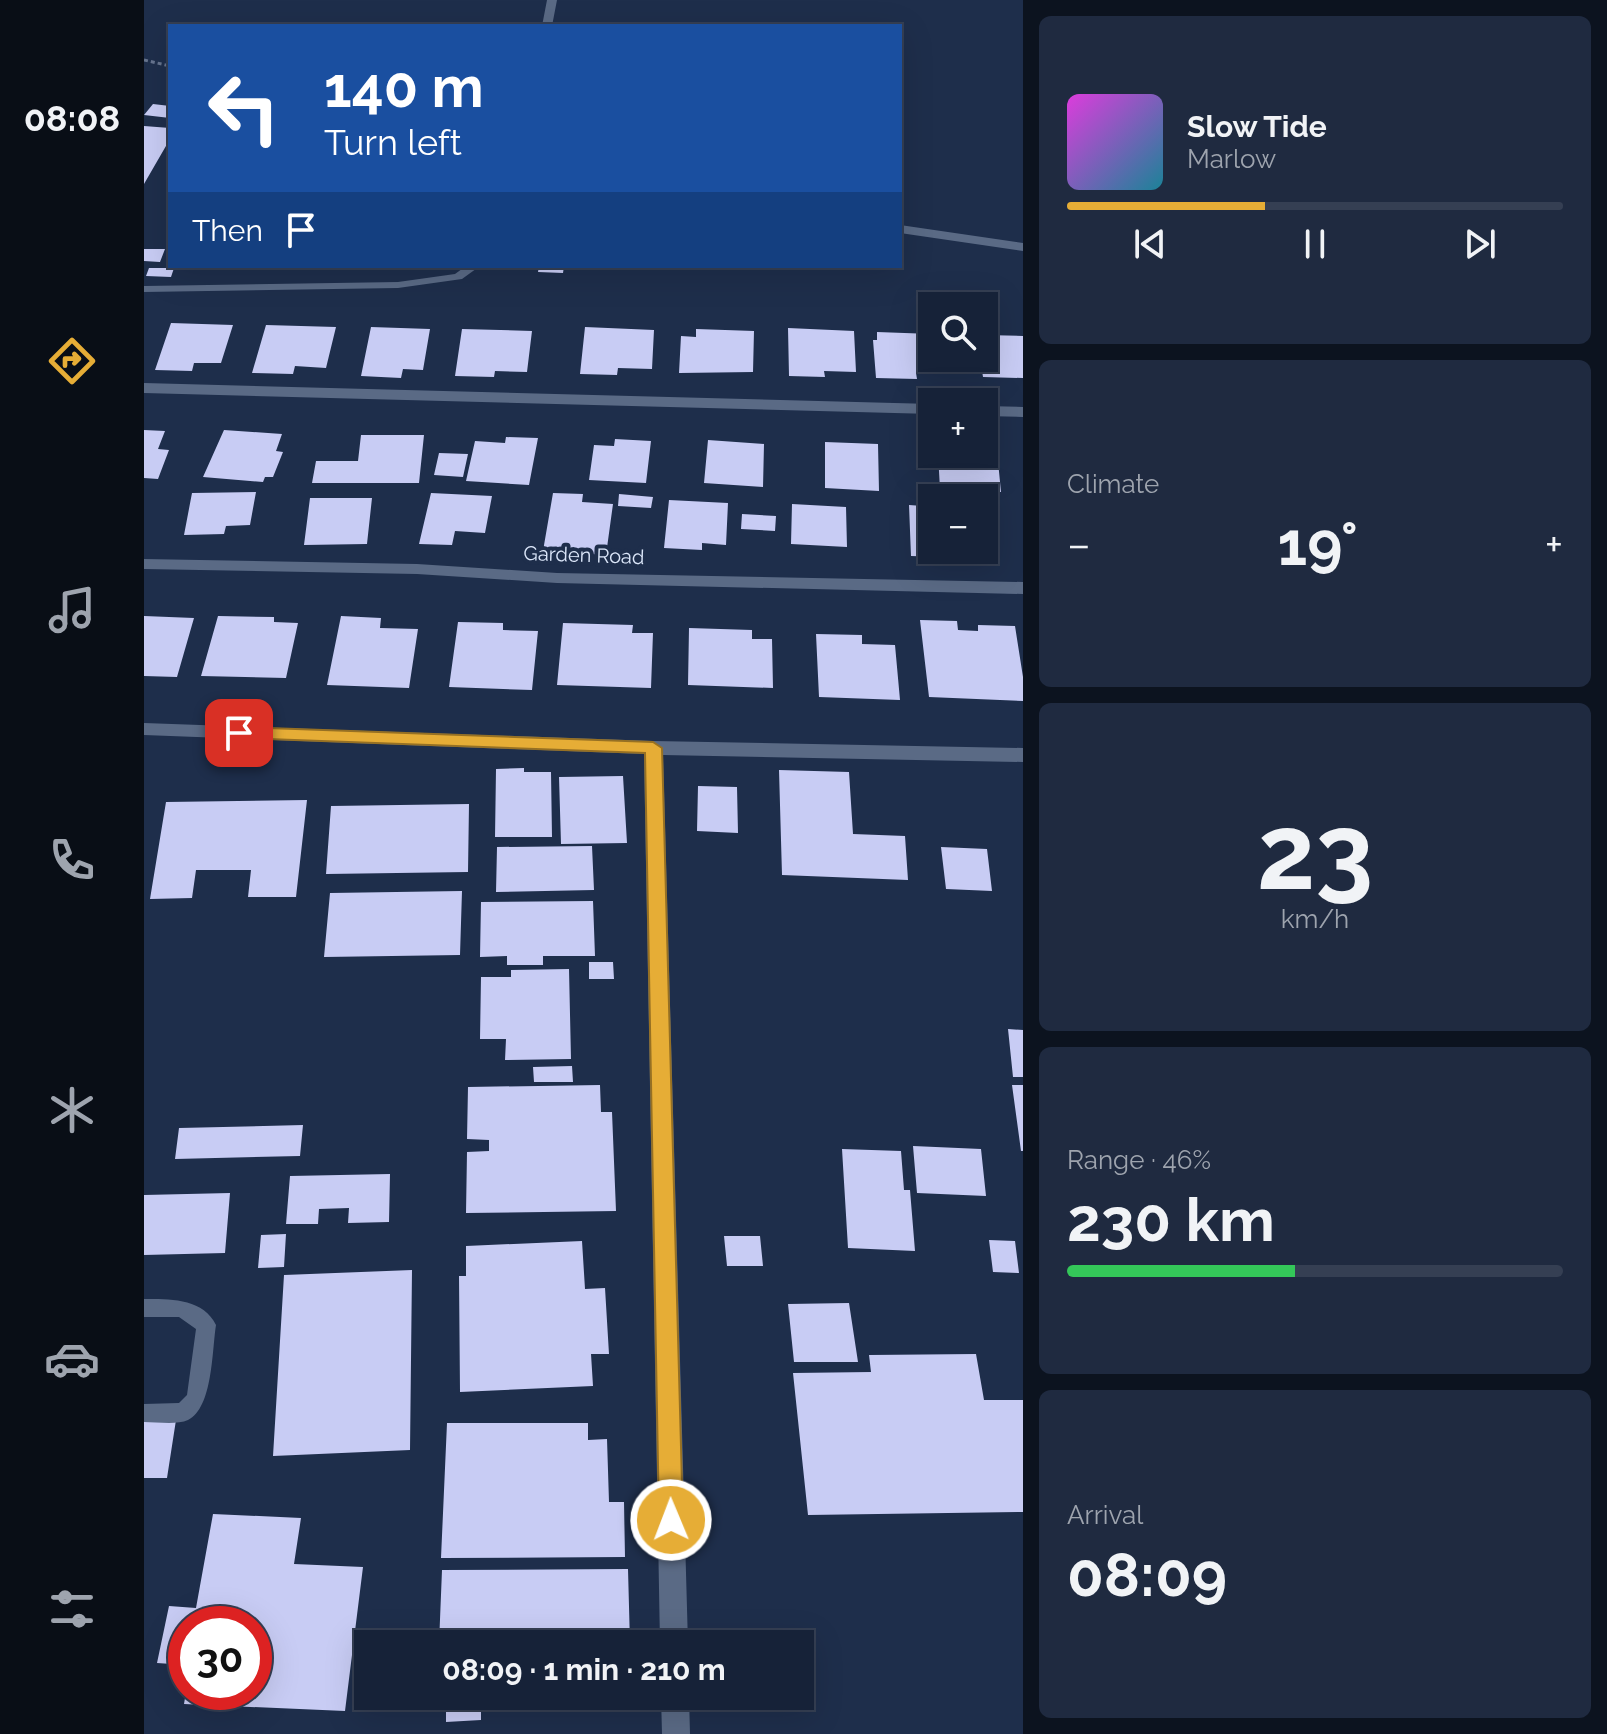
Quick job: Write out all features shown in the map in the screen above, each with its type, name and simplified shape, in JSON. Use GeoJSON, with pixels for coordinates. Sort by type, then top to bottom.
{"type":"FeatureCollection","features":[{"type":"Feature","properties":{"kind":"street"},"geometry":{"type":"LineString","coordinates":[[902,229],[1023,247]]}},
{"type":"Feature","properties":{"kind":"street"},"geometry":{"type":"LineString","coordinates":[[144,388],[918,409]]}},
{"type":"Feature","properties":{"kind":"street"},"geometry":{"type":"LineString","coordinates":[[998,411],[1023,412]]}},
{"type":"Feature","properties":{"kind":"street","name":"Garden Road"},"geometry":{"type":"LineString","coordinates":[[144,564],[417,569],[557,578],[1023,588]]}},
{"type":"Feature","properties":{"kind":"street"},"geometry":{"type":"LineString","coordinates":[[144,729],[653,748],[1023,755]]}},
{"type":"Feature","properties":{"kind":"street"},"geometry":{"type":"LineString","coordinates":[[653,748],[674,1630]]}},
{"type":"Feature","properties":{"kind":"street"},"geometry":{"type":"LineString","coordinates":[[675,1710],[676,1734]]}},
{"type":"Feature","properties":{"kind":"lane"},"geometry":{"type":"LineString","coordinates":[[547,24],[552,0]]}},
{"type":"Feature","properties":{"kind":"lane"},"geometry":{"type":"LineString","coordinates":[[144,289],[398,285],[458,277],[471,268]]}},
{"type":"Feature","properties":{"kind":"lane"},"geometry":{"type":"LineString","coordinates":[[144,1308],[182,1308],[206,1325],[196,1399],[184,1412],[144,1413]]}},
{"type":"Feature","properties":{"kind":"path"},"geometry":{"type":"LineString","coordinates":[[144,60],[168,66]]}},
{"type":"Feature","properties":{"kind":"building"},"geometry":{"type":"Polygon","coordinates":[[[153,104],[168,106],[168,118],[144,115],[153,104]]]}},
{"type":"Feature","properties":{"kind":"building"},"geometry":{"type":"Polygon","coordinates":[[[144,126],[168,128],[168,142],[144,184],[144,126]]]}},
{"type":"Feature","properties":{"kind":"building"},"geometry":{"type":"Polygon","coordinates":[[[144,249],[165,249],[160,262],[144,261],[144,249]]]}},
{"type":"Feature","properties":{"kind":"building"},"geometry":{"type":"Polygon","coordinates":[[[149,268],[174,268],[171,277],[146,276],[149,268]]]}},
{"type":"Feature","properties":{"kind":"building"},"geometry":{"type":"Polygon","coordinates":[[[539,268],[564,268],[563,273],[538,272],[539,268]]]}},
{"type":"Feature","properties":{"kind":"building"},"geometry":{"type":"Polygon","coordinates":[[[171,323],[233,325],[221,363],[194,363],[192,371],[155,370],[171,323]]]}},
{"type":"Feature","properties":{"kind":"building"},"geometry":{"type":"Polygon","coordinates":[[[266,325],[336,327],[326,368],[295,366],[293,374],[252,373],[266,325]]]}},
{"type":"Feature","properties":{"kind":"building"},"geometry":{"type":"Polygon","coordinates":[[[371,327],[430,329],[423,370],[403,369],[401,378],[361,376],[371,327]]]}},
{"type":"Feature","properties":{"kind":"building"},"geometry":{"type":"Polygon","coordinates":[[[585,327],[654,330],[652,369],[618,368],[617,375],[580,374],[585,327]]]}},
{"type":"Feature","properties":{"kind":"building"},"geometry":{"type":"Polygon","coordinates":[[[788,328],[854,331],[856,372],[824,371],[825,377],[789,376],[788,328]]]}},
{"type":"Feature","properties":{"kind":"building"},"geometry":{"type":"Polygon","coordinates":[[[462,329],[532,331],[527,372],[495,371],[494,377],[455,376],[462,329]]]}},
{"type":"Feature","properties":{"kind":"building"},"geometry":{"type":"Polygon","coordinates":[[[696,329],[754,331],[753,372],[679,373],[681,336],[696,337],[696,329]]]}},
{"type":"Feature","properties":{"kind":"building"},"geometry":{"type":"Polygon","coordinates":[[[877,332],[918,333],[918,372],[946,374],[916,373],[917,379],[876,378],[873,340],[877,340],[877,332]]]}},
{"type":"Feature","properties":{"kind":"building"},"geometry":{"type":"Polygon","coordinates":[[[998,335],[1023,336],[1023,378],[983,377],[982,372],[998,372],[998,335]]]}},
{"type":"Feature","properties":{"kind":"building"},"geometry":{"type":"Polygon","coordinates":[[[144,430],[165,431],[158,449],[169,450],[158,479],[144,478],[144,430]]]}},
{"type":"Feature","properties":{"kind":"building"},"geometry":{"type":"Polygon","coordinates":[[[224,430],[282,434],[276,451],[283,452],[273,477],[265,477],[263,482],[203,477],[224,430]]]}},
{"type":"Feature","properties":{"kind":"building"},"geometry":{"type":"Polygon","coordinates":[[[361,435],[424,435],[419,483],[312,483],[316,461],[358,461],[361,435]]]}},
{"type":"Feature","properties":{"kind":"building"},"geometry":{"type":"Polygon","coordinates":[[[506,437],[538,438],[529,485],[466,481],[475,441],[505,443],[506,437]]]}},
{"type":"Feature","properties":{"kind":"building"},"geometry":{"type":"Polygon","coordinates":[[[615,439],[651,441],[646,483],[589,480],[594,445],[614,446],[615,439]]]}},
{"type":"Feature","properties":{"kind":"building"},"geometry":{"type":"Polygon","coordinates":[[[708,440],[764,444],[763,487],[704,483],[708,440]]]}},
{"type":"Feature","properties":{"kind":"building"},"geometry":{"type":"Polygon","coordinates":[[[825,442],[878,444],[879,491],[825,488],[825,442]]]}},
{"type":"Feature","properties":{"kind":"building"},"geometry":{"type":"Polygon","coordinates":[[[439,453],[468,454],[463,477],[434,475],[439,453]]]}},
{"type":"Feature","properties":{"kind":"building"},"geometry":{"type":"Polygon","coordinates":[[[998,461],[1001,492],[998,492],[998,484],[940,484],[939,468],[998,468],[998,461]]]}},
{"type":"Feature","properties":{"kind":"building"},"geometry":{"type":"Polygon","coordinates":[[[256,492],[250,525],[226,526],[224,534],[184,535],[192,493],[256,492]]]}},
{"type":"Feature","properties":{"kind":"building"},"geometry":{"type":"Polygon","coordinates":[[[431,493],[492,496],[485,533],[455,531],[452,545],[419,544],[431,493]]]}},
{"type":"Feature","properties":{"kind":"building"},"geometry":{"type":"Polygon","coordinates":[[[553,493],[583,494],[582,502],[613,504],[606,555],[543,551],[553,493]]]}},
{"type":"Feature","properties":{"kind":"building"},"geometry":{"type":"Polygon","coordinates":[[[619,494],[653,497],[651,508],[618,506],[619,494]]]}},
{"type":"Feature","properties":{"kind":"building"},"geometry":{"type":"Polygon","coordinates":[[[310,498],[372,498],[367,544],[304,545],[310,498]]]}},
{"type":"Feature","properties":{"kind":"building"},"geometry":{"type":"Polygon","coordinates":[[[669,500],[728,503],[726,545],[702,543],[702,550],[664,548],[669,500]]]}},
{"type":"Feature","properties":{"kind":"building"},"geometry":{"type":"Polygon","coordinates":[[[792,504],[846,507],[847,547],[791,544],[792,504]]]}},
{"type":"Feature","properties":{"kind":"building"},"geometry":{"type":"Polygon","coordinates":[[[909,505],[918,506],[918,556],[911,556],[909,505]]]}},
{"type":"Feature","properties":{"kind":"building"},"geometry":{"type":"Polygon","coordinates":[[[742,514],[776,516],[775,531],[741,529],[742,514]]]}},
{"type":"Feature","properties":{"kind":"building"},"geometry":{"type":"Polygon","coordinates":[[[144,616],[194,618],[177,677],[144,676],[144,616]]]}},
{"type":"Feature","properties":{"kind":"building"},"geometry":{"type":"Polygon","coordinates":[[[218,616],[274,617],[274,622],[298,623],[286,678],[201,676],[218,616]]]}},
{"type":"Feature","properties":{"kind":"building"},"geometry":{"type":"Polygon","coordinates":[[[341,616],[381,618],[380,628],[418,629],[409,688],[327,685],[341,616]]]}},
{"type":"Feature","properties":{"kind":"building"},"geometry":{"type":"Polygon","coordinates":[[[920,620],[957,621],[958,630],[978,631],[978,625],[1015,626],[1023,677],[1023,701],[929,697],[920,620]]]}},
{"type":"Feature","properties":{"kind":"building"},"geometry":{"type":"Polygon","coordinates":[[[458,622],[503,623],[503,630],[538,631],[532,690],[449,687],[458,622]]]}},
{"type":"Feature","properties":{"kind":"building"},"geometry":{"type":"Polygon","coordinates":[[[563,623],[633,625],[632,633],[653,633],[651,688],[557,685],[563,623]]]}},
{"type":"Feature","properties":{"kind":"building"},"geometry":{"type":"Polygon","coordinates":[[[689,628],[752,630],[752,639],[772,639],[773,688],[688,685],[689,628]]]}},
{"type":"Feature","properties":{"kind":"building"},"geometry":{"type":"Polygon","coordinates":[[[816,634],[862,635],[862,644],[895,645],[900,700],[819,697],[816,634]]]}},
{"type":"Feature","properties":{"kind":"building"},"geometry":{"type":"Polygon","coordinates":[[[524,768],[524,772],[551,772],[552,837],[495,837],[496,769],[524,768]]]}},
{"type":"Feature","properties":{"kind":"building"},"geometry":{"type":"Polygon","coordinates":[[[779,770],[849,772],[853,834],[905,836],[908,880],[782,875],[779,770]]]}},
{"type":"Feature","properties":{"kind":"building"},"geometry":{"type":"Polygon","coordinates":[[[623,776],[627,843],[561,844],[559,777],[623,776]]]}},
{"type":"Feature","properties":{"kind":"building"},"geometry":{"type":"Polygon","coordinates":[[[698,786],[737,787],[738,833],[697,831],[698,786]]]}},
{"type":"Feature","properties":{"kind":"building"},"geometry":{"type":"Polygon","coordinates":[[[307,800],[296,897],[248,897],[251,870],[196,870],[192,898],[150,899],[166,802],[307,800]]]}},
{"type":"Feature","properties":{"kind":"building"},"geometry":{"type":"Polygon","coordinates":[[[469,804],[468,872],[326,874],[331,806],[469,804]]]}},
{"type":"Feature","properties":{"kind":"building"},"geometry":{"type":"Polygon","coordinates":[[[592,846],[594,890],[496,892],[497,847],[592,846]]]}},
{"type":"Feature","properties":{"kind":"building"},"geometry":{"type":"Polygon","coordinates":[[[941,847],[987,849],[992,891],[946,889],[941,847]]]}},
{"type":"Feature","properties":{"kind":"building"},"geometry":{"type":"Polygon","coordinates":[[[462,891],[460,955],[324,957],[330,893],[462,891]]]}},
{"type":"Feature","properties":{"kind":"building"},"geometry":{"type":"Polygon","coordinates":[[[593,901],[595,956],[543,956],[543,965],[507,965],[507,956],[480,957],[481,902],[593,901]]]}},
{"type":"Feature","properties":{"kind":"building"},"geometry":{"type":"Polygon","coordinates":[[[589,962],[613,962],[614,979],[589,979],[589,962]]]}},
{"type":"Feature","properties":{"kind":"building"},"geometry":{"type":"Polygon","coordinates":[[[569,969],[571,1059],[505,1060],[506,1039],[480,1039],[481,977],[511,977],[511,970],[569,969]]]}},
{"type":"Feature","properties":{"kind":"building"},"geometry":{"type":"Polygon","coordinates":[[[1008,1029],[1023,1030],[1023,1077],[1013,1077],[1008,1029]]]}},
{"type":"Feature","properties":{"kind":"building"},"geometry":{"type":"Polygon","coordinates":[[[572,1066],[573,1082],[534,1082],[533,1067],[572,1066]]]}},
{"type":"Feature","properties":{"kind":"building"},"geometry":{"type":"Polygon","coordinates":[[[600,1085],[601,1112],[612,1112],[616,1211],[466,1213],[467,1152],[489,1151],[489,1140],[467,1139],[468,1087],[600,1085]]]}},
{"type":"Feature","properties":{"kind":"building"},"geometry":{"type":"Polygon","coordinates":[[[1012,1085],[1023,1085],[1023,1151],[1021,1151],[1012,1085]]]}},
{"type":"Feature","properties":{"kind":"building"},"geometry":{"type":"Polygon","coordinates":[[[303,1125],[300,1156],[175,1159],[179,1128],[303,1125]]]}},
{"type":"Feature","properties":{"kind":"building"},"geometry":{"type":"Polygon","coordinates":[[[913,1146],[981,1149],[986,1196],[917,1193],[913,1146]]]}},
{"type":"Feature","properties":{"kind":"building"},"geometry":{"type":"Polygon","coordinates":[[[842,1149],[901,1151],[904,1190],[910,1190],[915,1251],[848,1248],[842,1149]]]}},
{"type":"Feature","properties":{"kind":"building"},"geometry":{"type":"Polygon","coordinates":[[[390,1174],[389,1222],[348,1223],[349,1208],[319,1209],[318,1224],[286,1224],[290,1176],[390,1174]]]}},
{"type":"Feature","properties":{"kind":"building"},"geometry":{"type":"Polygon","coordinates":[[[230,1193],[225,1253],[144,1255],[144,1195],[230,1193]]]}},
{"type":"Feature","properties":{"kind":"building"},"geometry":{"type":"Polygon","coordinates":[[[286,1234],[284,1267],[258,1268],[261,1235],[286,1234]]]}},
{"type":"Feature","properties":{"kind":"building"},"geometry":{"type":"Polygon","coordinates":[[[724,1236],[760,1236],[763,1266],[727,1266],[724,1236]]]}},
{"type":"Feature","properties":{"kind":"building"},"geometry":{"type":"Polygon","coordinates":[[[989,1240],[1015,1241],[1019,1273],[993,1272],[989,1240]]]}},
{"type":"Feature","properties":{"kind":"building"},"geometry":{"type":"Polygon","coordinates":[[[582,1241],[585,1289],[605,1288],[609,1354],[591,1354],[593,1386],[460,1392],[459,1276],[466,1276],[466,1246],[582,1241]]]}},
{"type":"Feature","properties":{"kind":"building"},"geometry":{"type":"Polygon","coordinates":[[[412,1270],[410,1450],[273,1456],[284,1275],[412,1270]]]}},
{"type":"Feature","properties":{"kind":"building"},"geometry":{"type":"Polygon","coordinates":[[[849,1303],[858,1362],[794,1362],[788,1304],[849,1303]]]}},
{"type":"Feature","properties":{"kind":"building"},"geometry":{"type":"Polygon","coordinates":[[[976,1354],[984,1400],[1023,1400],[1023,1512],[808,1515],[793,1373],[871,1372],[869,1355],[976,1354]]]}},
{"type":"Feature","properties":{"kind":"building"},"geometry":{"type":"Polygon","coordinates":[[[144,1420],[176,1420],[167,1478],[144,1478],[144,1420]]]}},
{"type":"Feature","properties":{"kind":"building"},"geometry":{"type":"Polygon","coordinates":[[[447,1423],[588,1423],[588,1440],[607,1439],[609,1502],[624,1502],[625,1557],[441,1558],[447,1423]]]}},
{"type":"Feature","properties":{"kind":"building"},"geometry":{"type":"Polygon","coordinates":[[[213,1514],[301,1518],[294,1564],[363,1567],[345,1711],[272,1708],[272,1606],[196,1606],[213,1514]]]}},
{"type":"Feature","properties":{"kind":"building"},"geometry":{"type":"Polygon","coordinates":[[[628,1569],[630,1630],[440,1630],[442,1570],[628,1569]]]}},
{"type":"Feature","properties":{"kind":"building"},"geometry":{"type":"Polygon","coordinates":[[[168,1611],[168,1664],[157,1663],[168,1611]]]}},
{"type":"Feature","properties":{"kind":"building"},"geometry":{"type":"Polygon","coordinates":[[[446,1710],[481,1710],[481,1720],[446,1722],[446,1710]]]}},
{"type":"Feature","properties":{"kind":"route"},"geometry":{"type":"LineString","coordinates":[[239,733],[653,748],[671,1520]]}}]}
